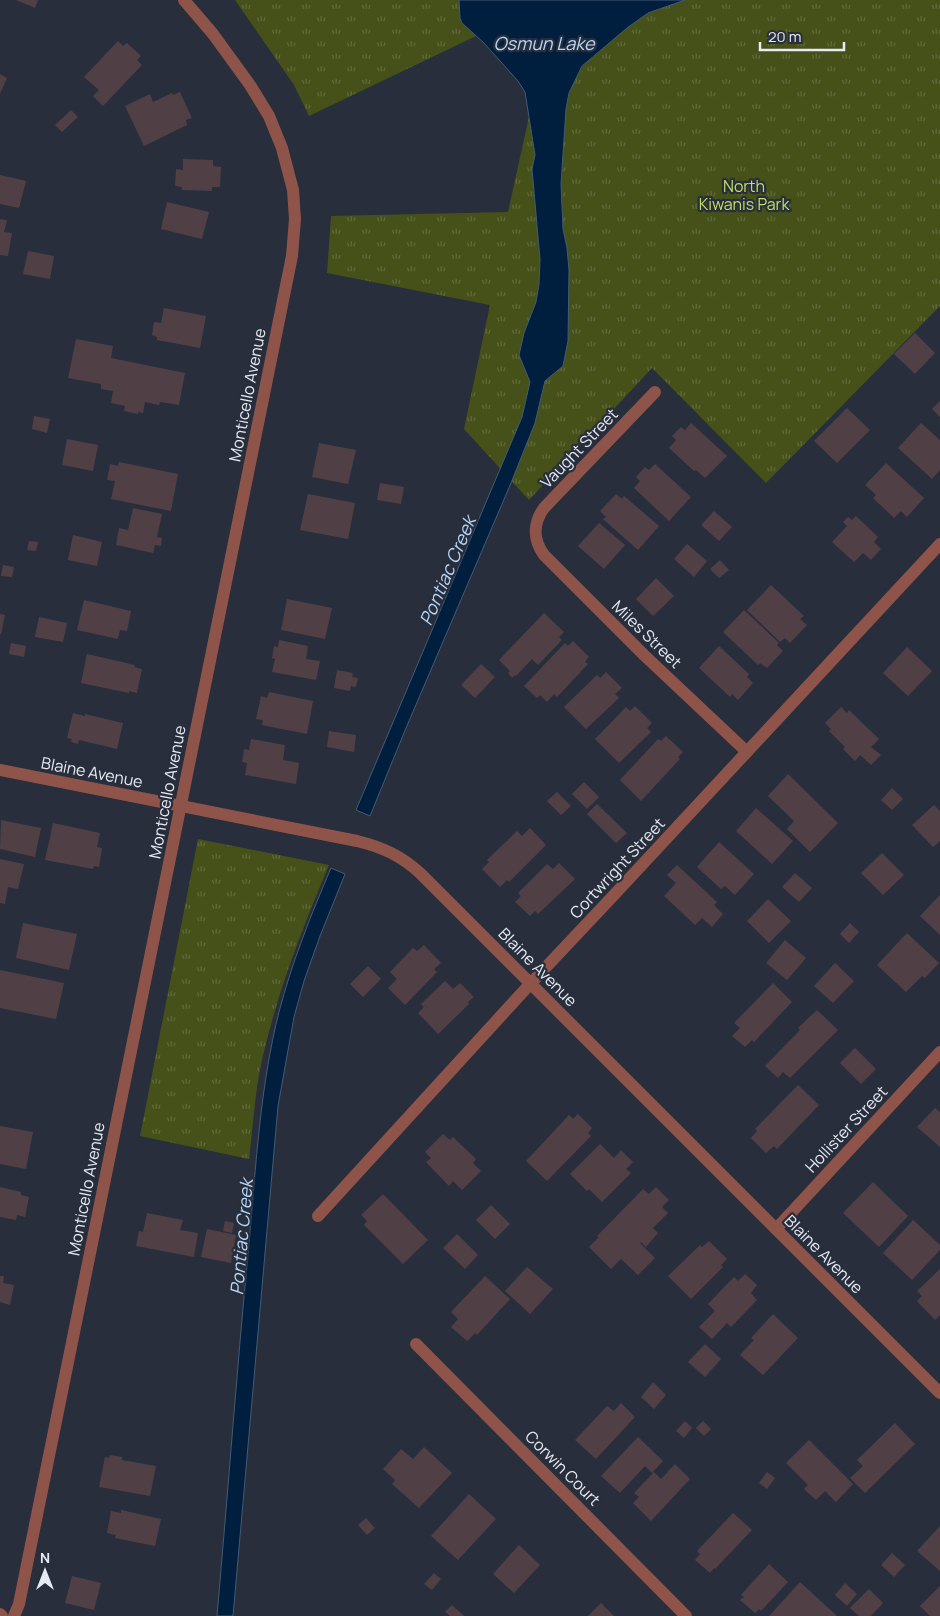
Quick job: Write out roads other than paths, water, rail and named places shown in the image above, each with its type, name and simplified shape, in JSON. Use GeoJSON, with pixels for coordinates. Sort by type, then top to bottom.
{"type":"FeatureCollection","features":[{"type":"Feature","properties":{"kind":"street","name":"Monticello Avenue"},"geometry":{"type":"LineString","coordinates":[[14,1616],[25,1575],[292,256],[293,190],[282,148],[270,116],[250,84],[184,0]]}},
{"type":"Feature","properties":{"kind":"street","name":"Vaught Street"},"geometry":{"type":"LineString","coordinates":[[535,532],[538,518],[544,508],[655,392]]}},
{"type":"Feature","properties":{"kind":"street","name":"Miles Street"},"geometry":{"type":"LineString","coordinates":[[535,532],[538,544],[544,555],[644,655],[747,752]]}},
{"type":"Feature","properties":{"kind":"street","name":"Cortwright Street"},"geometry":{"type":"LineString","coordinates":[[318,1216],[531,983],[940,544]]}},
{"type":"Feature","properties":{"kind":"street","name":"Blaine Avenue"},"geometry":{"type":"LineString","coordinates":[[0,770],[357,842],[388,851],[405,860],[531,983],[940,1393]]}},
{"type":"Feature","properties":{"kind":"street","name":"Hollister Street"},"geometry":{"type":"LineString","coordinates":[[776,1229],[940,1052]]}},
{"type":"Feature","properties":{"kind":"street","name":"Corwin Court"},"geometry":{"type":"LineString","coordinates":[[416,1344],[686,1616]]}},
{"type":"Feature","properties":{"kind":"water","name":"Osmun Lake"},"geometry":{"type":"Polygon","coordinates":[[[459,0],[685,0],[648,13],[627,28],[582,66],[569,93],[566,109],[561,184],[563,229],[569,270],[568,341],[563,366],[545,381],[535,423],[511,483],[370,816],[356,810],[522,417],[530,382],[519,355],[524,333],[536,302],[540,259],[532,169],[535,155],[525,92],[518,81],[484,43],[462,23],[459,0]]]}},
{"type":"Feature","properties":{"kind":"water"},"geometry":{"type":"Polygon","coordinates":[[[331,868],[345,874],[304,981],[294,1017],[278,1106],[233,1616],[217,1616],[240,1336],[267,1069],[279,1012],[290,975],[309,921],[331,868]]]}},
{"type":"Feature","properties":{"kind":"park label","name":"North Kiwanis Park"},"geometry":{"type":"Point","coordinates":[744,195]}},
{"type":"Feature","properties":{"kind":"water label","name":"Pontiac Creek"},"geometry":{"type":"Point","coordinates":[448,571]}},
{"type":"Feature","properties":{"kind":"water label","name":"Pontiac Creek"},"geometry":{"type":"Point","coordinates":[242,1237]}}]}
